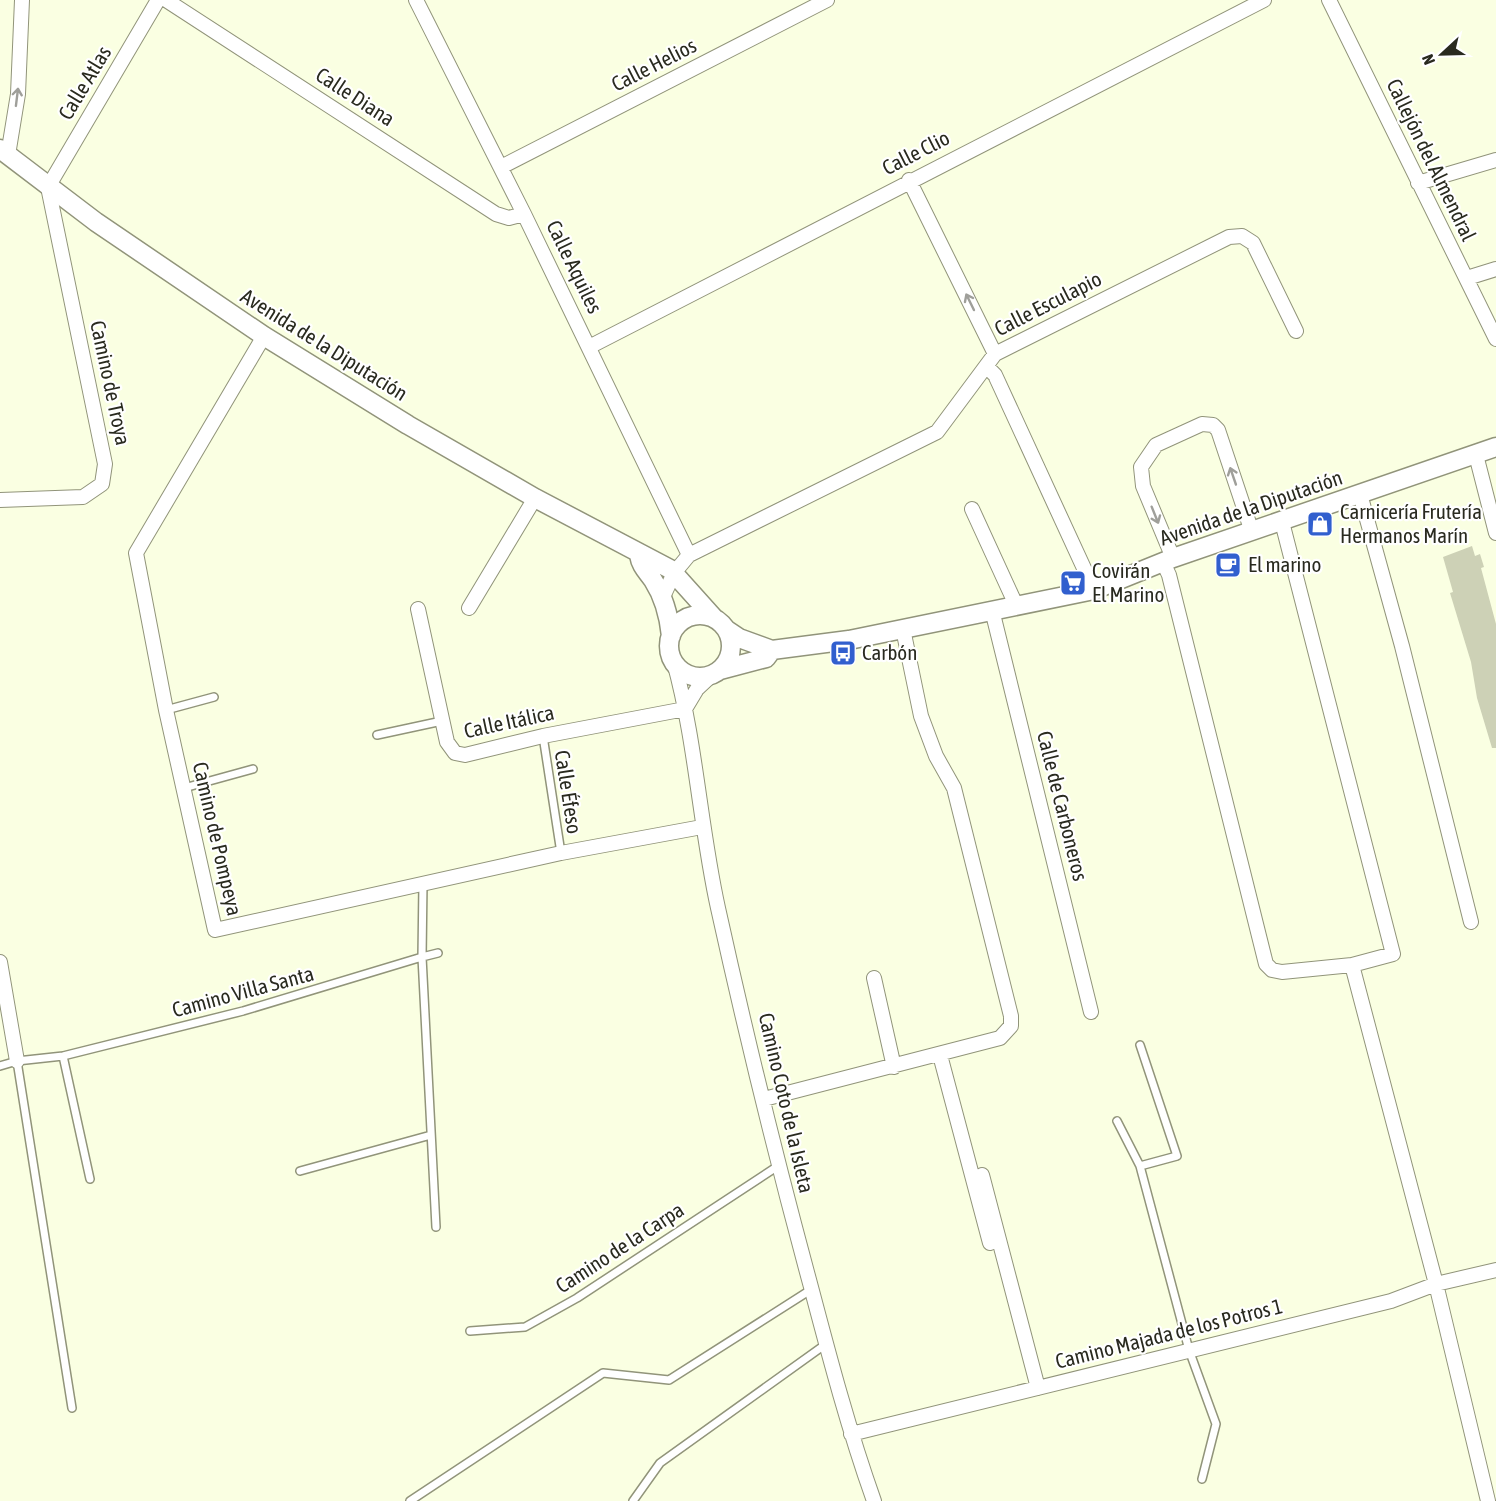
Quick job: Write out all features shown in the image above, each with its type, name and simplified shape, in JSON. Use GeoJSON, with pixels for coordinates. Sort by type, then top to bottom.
{"type":"FeatureCollection","features":[{"type":"Feature","properties":{"kind":"street"},"geometry":{"type":"LineString","coordinates":[[4,152],[18,94],[22,0]]}},
{"type":"Feature","properties":{"kind":"street","name":"Calle Atlas"},"geometry":{"type":"LineString","coordinates":[[48,187],[158,0]]}},
{"type":"Feature","properties":{"kind":"street","name":"Calle Diana"},"geometry":{"type":"LineString","coordinates":[[166,0],[496,214],[509,218],[524,214]]}},
{"type":"Feature","properties":{"kind":"street","name":"Calle Aquiles"},"geometry":{"type":"LineString","coordinates":[[416,0],[501,167],[689,555]]}},
{"type":"Feature","properties":{"kind":"street","name":"Calle Helios"},"geometry":{"type":"LineString","coordinates":[[501,167],[827,0]]}},
{"type":"Feature","properties":{"kind":"street","name":"Calle Clio"},"geometry":{"type":"LineString","coordinates":[[589,347],[909,180],[1264,0]]}},
{"type":"Feature","properties":{"kind":"street","name":"Callejón del Almendral"},"geometry":{"type":"LineString","coordinates":[[1329,0],[1496,339]]}},
{"type":"Feature","properties":{"kind":"street","name":"Avenida de la Diputación"},"geometry":{"type":"LineString","coordinates":[[4,152],[48,187],[264,336],[408,425],[535,498],[639,555],[647,555],[674,573],[721,624],[739,638],[772,650],[903,629],[1094,590],[1168,560],[1496,447]]}},
{"type":"Feature","properties":{"kind":"street"},"geometry":{"type":"LineString","coordinates":[[1418,183],[1496,160]]}},
{"type":"Feature","properties":{"kind":"street"},"geometry":{"type":"LineString","coordinates":[[909,180],[995,354]]}},
{"type":"Feature","properties":{"kind":"street","name":"Camino de Troya"},"geometry":{"type":"LineString","coordinates":[[0,500],[83,497],[102,484],[105,465],[48,187]]}},
{"type":"Feature","properties":{"kind":"street","name":"Calle Esculapio"},"geometry":{"type":"LineString","coordinates":[[662,598],[674,573],[689,555],[937,432],[995,354],[1236,235],[1253,243],[1296,331]]}},
{"type":"Feature","properties":{"kind":"street"},"geometry":{"type":"LineString","coordinates":[[1467,278],[1496,269]]}},
{"type":"Feature","properties":{"kind":"street","name":"Camino de Pompeya"},"geometry":{"type":"LineString","coordinates":[[264,336],[136,553],[166,710],[215,930],[561,852],[702,827]]}},
{"type":"Feature","properties":{"kind":"street"},"geometry":{"type":"LineString","coordinates":[[986,366],[995,375],[1094,590]]}},
{"type":"Feature","properties":{"kind":"street"},"geometry":{"type":"LineString","coordinates":[[1252,532],[1218,430],[1213,425],[1202,424],[1156,445],[1141,467],[1143,486],[1168,560],[1169,575],[1264,960],[1269,968],[1282,972],[1354,970],[1393,954],[1282,522]]}},
{"type":"Feature","properties":{"kind":"street"},"geometry":{"type":"LineString","coordinates":[[1476,454],[1496,533]]}},
{"type":"Feature","properties":{"kind":"street"},"geometry":{"type":"LineString","coordinates":[[1359,494],[1402,646],[1471,921]]}},
{"type":"Feature","properties":{"kind":"street"},"geometry":{"type":"LineString","coordinates":[[469,608],[535,498]]}},
{"type":"Feature","properties":{"kind":"street"},"geometry":{"type":"LineString","coordinates":[[972,509],[1016,605]]}},
{"type":"Feature","properties":{"kind":"street"},"geometry":{"type":"LineString","coordinates":[[639,555],[640,564],[662,598],[669,617],[671,636]]}},
{"type":"Feature","properties":{"kind":"street","name":"Calle Itálica"},"geometry":{"type":"LineString","coordinates":[[418,609],[448,746],[460,755],[543,736],[685,709]]}},
{"type":"Feature","properties":{"kind":"street","name":"Calle de Carboneros"},"geometry":{"type":"LineString","coordinates":[[992,610],[1091,1012]]}},
{"type":"Feature","properties":{"kind":"street"},"geometry":{"type":"LineString","coordinates":[[685,709],[697,689],[716,672],[730,656],[730,638],[721,624],[706,615],[688,617],[675,628],[671,636],[669,645],[674,662],[679,669],[695,676],[716,672]]}},
{"type":"Feature","properties":{"kind":"street"},"geometry":{"type":"LineString","coordinates":[[764,1099],[1000,1038],[1009,1031],[1012,1021],[954,788],[936,756],[921,716],[903,629]]}},
{"type":"Feature","properties":{"kind":"street","name":"Avenida de la Diputación"},"geometry":{"type":"LineString","coordinates":[[716,672],[766,658],[772,650]]}},
{"type":"Feature","properties":{"kind":"street","name":"Camino Coto de la Isleta"},"geometry":{"type":"LineString","coordinates":[[674,662],[685,709],[702,827],[718,907],[778,1166],[850,1434],[874,1501]]}},
{"type":"Feature","properties":{"kind":"street"},"geometry":{"type":"LineString","coordinates":[[0,962],[17,1061]]}},
{"type":"Feature","properties":{"kind":"street"},"geometry":{"type":"LineString","coordinates":[[1354,970],[1436,1284],[1488,1501]]}},
{"type":"Feature","properties":{"kind":"street"},"geometry":{"type":"LineString","coordinates":[[874,978],[894,1066]]}},
{"type":"Feature","properties":{"kind":"street"},"geometry":{"type":"LineString","coordinates":[[940,1055],[995,1263]]}},
{"type":"Feature","properties":{"kind":"street"},"geometry":{"type":"LineString","coordinates":[[982,1175],[1038,1388]]}},
{"type":"Feature","properties":{"kind":"street","name":"Camino Majada de los Potros 1"},"geometry":{"type":"LineString","coordinates":[[850,1434],[1391,1301],[1436,1284],[1496,1270]]}},
{"type":"Feature","properties":{"kind":"lane"},"geometry":{"type":"LineString","coordinates":[[166,710],[214,697]]}},
{"type":"Feature","properties":{"kind":"lane"},"geometry":{"type":"LineString","coordinates":[[377,735],[443,721]]}},
{"type":"Feature","properties":{"kind":"lane","name":"Calle Éfeso"},"geometry":{"type":"LineString","coordinates":[[543,736],[561,852]]}},
{"type":"Feature","properties":{"kind":"lane"},"geometry":{"type":"LineString","coordinates":[[184,788],[253,769]]}},
{"type":"Feature","properties":{"kind":"lane"},"geometry":{"type":"LineString","coordinates":[[423,883],[422,957],[436,1227]]}},
{"type":"Feature","properties":{"kind":"lane","name":"Camino Villa Santa"},"geometry":{"type":"LineString","coordinates":[[0,1066],[17,1061],[63,1056],[243,1011],[438,953]]}},
{"type":"Feature","properties":{"kind":"lane"},"geometry":{"type":"LineString","coordinates":[[1140,1045],[1177,1156],[1140,1166]]}},
{"type":"Feature","properties":{"kind":"lane"},"geometry":{"type":"LineString","coordinates":[[63,1056],[90,1179]]}},
{"type":"Feature","properties":{"kind":"lane"},"geometry":{"type":"LineString","coordinates":[[17,1061],[72,1408]]}},
{"type":"Feature","properties":{"kind":"lane"},"geometry":{"type":"LineString","coordinates":[[1117,1121],[1140,1166],[1189,1350],[1216,1424],[1202,1479]]}},
{"type":"Feature","properties":{"kind":"lane"},"geometry":{"type":"LineString","coordinates":[[300,1172],[431,1135]]}},
{"type":"Feature","properties":{"kind":"lane","name":"Camino de la Carpa"},"geometry":{"type":"LineString","coordinates":[[470,1331],[525,1327],[577,1298],[778,1166]]}},
{"type":"Feature","properties":{"kind":"lane"},"geometry":{"type":"LineString","coordinates":[[410,1501],[603,1373],[669,1380],[812,1289]]}},
{"type":"Feature","properties":{"kind":"lane"},"geometry":{"type":"LineString","coordinates":[[633,1501],[660,1463],[826,1344]]}},
{"type":"Feature","properties":{"kind":"building"},"geometry":{"type":"Polygon","coordinates":[[[1472,546],[1475,556],[1480,554],[1484,567],[1481,568],[1496,624],[1496,748],[1492,748],[1477,698],[1471,662],[1450,593],[1453,592],[1443,557],[1472,546]]]}},
{"type":"Feature","properties":{"kind":"place","name":"Carnicería Frutería Hermanos Marín"},"geometry":{"type":"Point","coordinates":[1320,524]}},
{"type":"Feature","properties":{"kind":"place","name":"El marino"},"geometry":{"type":"Point","coordinates":[1228,565]}},
{"type":"Feature","properties":{"kind":"place","name":"Covirán El Marino"},"geometry":{"type":"Point","coordinates":[1073,583]}},
{"type":"Feature","properties":{"kind":"place","name":"Carbón"},"geometry":{"type":"Point","coordinates":[843,653]}}]}
